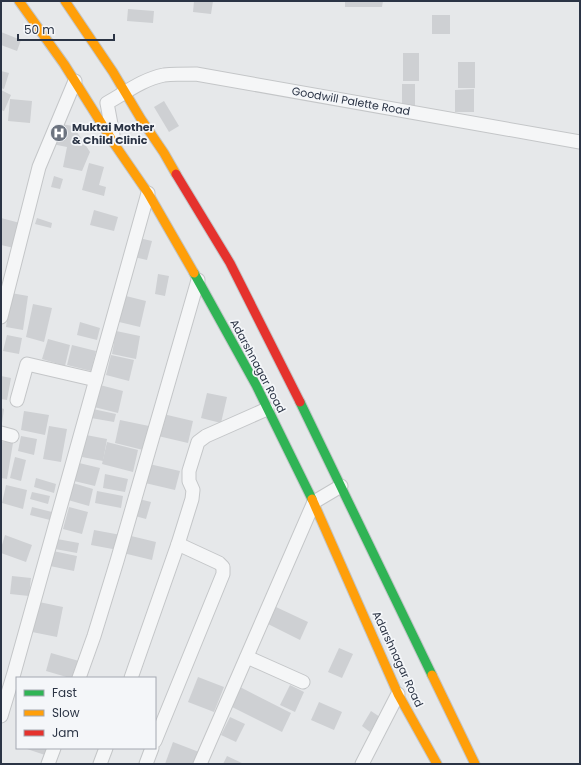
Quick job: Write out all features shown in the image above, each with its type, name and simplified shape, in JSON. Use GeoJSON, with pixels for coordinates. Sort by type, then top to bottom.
{"type":"FeatureCollection","features":[{"type":"Feature","properties":{"kind":"main road","name":"Adarshnagar Road"},"geometry":{"type":"LineString","coordinates":[[19,1],[75,80],[115,145],[148,193],[256,385],[314,502],[398,694],[437,764]]}},
{"type":"Feature","properties":{"kind":"main road","name":"Adarshnagar Road"},"geometry":{"type":"LineString","coordinates":[[64,1],[113,72],[230,262],[314,430],[475,764]]}},
{"type":"Feature","properties":{"kind":"street","name":"Goodwill Palette Road"},"geometry":{"type":"LineString","coordinates":[[115,145],[107,103],[140,84],[163,76],[178,74],[196,74],[580,142]]}},
{"type":"Feature","properties":{"kind":"street"},"geometry":{"type":"LineString","coordinates":[[1,317],[39,167],[75,80]]}},
{"type":"Feature","properties":{"kind":"street"},"geometry":{"type":"LineString","coordinates":[[1,716],[148,193]]}},
{"type":"Feature","properties":{"kind":"street"},"geometry":{"type":"LineString","coordinates":[[79,677],[94,636],[117,561],[198,280]]}},
{"type":"Feature","properties":{"kind":"street"},"geometry":{"type":"LineString","coordinates":[[17,400],[27,364],[96,380]]}},
{"type":"Feature","properties":{"kind":"street"},"geometry":{"type":"LineString","coordinates":[[131,677],[178,544],[192,499],[193,490],[189,481],[189,471],[198,442],[206,436],[267,408]]}},
{"type":"Feature","properties":{"kind":"street"},"geometry":{"type":"LineString","coordinates":[[200,764],[314,502],[341,486]]}},
{"type":"Feature","properties":{"kind":"street"},"geometry":{"type":"LineString","coordinates":[[156,739],[223,574],[223,568],[219,563],[178,544]]}},
{"type":"Feature","properties":{"kind":"street"},"geometry":{"type":"LineString","coordinates":[[247,657],[303,682]]}},
{"type":"Feature","properties":{"kind":"street"},"geometry":{"type":"LineString","coordinates":[[362,764],[398,694]]}},
{"type":"Feature","properties":{"kind":"street"},"geometry":{"type":"LineString","coordinates":[[48,764],[54,749]]}},
{"type":"Feature","properties":{"kind":"street"},"geometry":{"type":"LineString","coordinates":[[100,764],[106,749]]}},
{"type":"Feature","properties":{"kind":"street"},"geometry":{"type":"LineString","coordinates":[[146,764],[152,749]]}},
{"type":"Feature","properties":{"kind":"building"},"geometry":{"type":"Polygon","coordinates":[[[194,1],[213,1],[211,14],[193,12],[194,1]]]}},
{"type":"Feature","properties":{"kind":"building"},"geometry":{"type":"Polygon","coordinates":[[[345,1],[383,1],[382,7],[345,7],[345,1]]]}},
{"type":"Feature","properties":{"kind":"building"},"geometry":{"type":"Polygon","coordinates":[[[128,9],[154,11],[153,23],[127,21],[128,9]]]}},
{"type":"Feature","properties":{"kind":"building"},"geometry":{"type":"Polygon","coordinates":[[[432,15],[450,15],[450,34],[432,34],[432,15]]]}},
{"type":"Feature","properties":{"kind":"building"},"geometry":{"type":"Polygon","coordinates":[[[1,32],[21,40],[17,51],[1,45],[1,32]]]}},
{"type":"Feature","properties":{"kind":"building"},"geometry":{"type":"Polygon","coordinates":[[[403,53],[419,53],[419,81],[403,81],[403,53]]]}},
{"type":"Feature","properties":{"kind":"building"},"geometry":{"type":"Polygon","coordinates":[[[458,62],[475,62],[475,88],[458,88],[458,62]]]}},
{"type":"Feature","properties":{"kind":"building"},"geometry":{"type":"Polygon","coordinates":[[[1,71],[9,73],[4,89],[1,88],[1,71]]]}},
{"type":"Feature","properties":{"kind":"building"},"geometry":{"type":"Polygon","coordinates":[[[402,84],[415,84],[415,106],[402,106],[402,84]]]}},
{"type":"Feature","properties":{"kind":"building"},"geometry":{"type":"Polygon","coordinates":[[[474,89],[474,112],[455,112],[455,90],[474,89]]]}},
{"type":"Feature","properties":{"kind":"building"},"geometry":{"type":"Polygon","coordinates":[[[1,90],[11,95],[4,111],[1,110],[1,90]]]}},
{"type":"Feature","properties":{"kind":"building"},"geometry":{"type":"Polygon","coordinates":[[[10,99],[32,101],[30,123],[8,121],[10,99]]]}},
{"type":"Feature","properties":{"kind":"building"},"geometry":{"type":"Polygon","coordinates":[[[164,101],[179,126],[169,132],[154,107],[164,101]]]}},
{"type":"Feature","properties":{"kind":"building"},"geometry":{"type":"Polygon","coordinates":[[[61,124],[73,126],[90,152],[82,171],[63,167],[67,147],[52,144],[61,124]]]}},
{"type":"Feature","properties":{"kind":"building"},"geometry":{"type":"Polygon","coordinates":[[[89,163],[104,167],[99,185],[106,187],[104,196],[82,190],[89,163]]]}},
{"type":"Feature","properties":{"kind":"building"},"geometry":{"type":"Polygon","coordinates":[[[54,176],[63,179],[60,189],[51,187],[54,176]]]}},
{"type":"Feature","properties":{"kind":"building"},"geometry":{"type":"Polygon","coordinates":[[[94,210],[118,217],[114,231],[90,225],[94,210]]]}},
{"type":"Feature","properties":{"kind":"building"},"geometry":{"type":"Polygon","coordinates":[[[1,218],[20,223],[14,248],[1,245],[1,218]]]}},
{"type":"Feature","properties":{"kind":"building"},"geometry":{"type":"Polygon","coordinates":[[[37,218],[52,223],[51,228],[35,224],[37,218]]]}},
{"type":"Feature","properties":{"kind":"building"},"geometry":{"type":"Polygon","coordinates":[[[139,238],[152,241],[147,260],[134,257],[139,238]]]}},
{"type":"Feature","properties":{"kind":"building"},"geometry":{"type":"Polygon","coordinates":[[[158,274],[169,276],[165,296],[155,294],[158,274]]]}},
{"type":"Feature","properties":{"kind":"building"},"geometry":{"type":"Polygon","coordinates":[[[11,293],[28,296],[23,330],[6,327],[11,293]]]}},
{"type":"Feature","properties":{"kind":"building"},"geometry":{"type":"Polygon","coordinates":[[[122,295],[146,301],[140,327],[115,321],[122,295]]]}},
{"type":"Feature","properties":{"kind":"building"},"geometry":{"type":"Polygon","coordinates":[[[33,304],[52,308],[44,342],[26,337],[33,304]]]}},
{"type":"Feature","properties":{"kind":"building"},"geometry":{"type":"Polygon","coordinates":[[[80,322],[100,328],[97,340],[77,335],[80,322]]]}},
{"type":"Feature","properties":{"kind":"building"},"geometry":{"type":"Polygon","coordinates":[[[116,331],[140,336],[136,359],[112,354],[116,331]]]}},
{"type":"Feature","properties":{"kind":"building"},"geometry":{"type":"Polygon","coordinates":[[[7,335],[22,338],[19,354],[3,351],[7,335]]]}},
{"type":"Feature","properties":{"kind":"building"},"geometry":{"type":"Polygon","coordinates":[[[48,339],[70,345],[65,366],[42,359],[48,339]]]}},
{"type":"Feature","properties":{"kind":"building"},"geometry":{"type":"Polygon","coordinates":[[[72,345],[96,351],[91,371],[67,365],[72,345]]]}},
{"type":"Feature","properties":{"kind":"building"},"geometry":{"type":"Polygon","coordinates":[[[111,355],[134,360],[129,381],[106,375],[111,355]]]}},
{"type":"Feature","properties":{"kind":"building"},"geometry":{"type":"Polygon","coordinates":[[[1,376],[11,378],[7,400],[1,399],[1,376]]]}},
{"type":"Feature","properties":{"kind":"building"},"geometry":{"type":"Polygon","coordinates":[[[100,385],[123,391],[118,413],[94,407],[100,385]]]}},
{"type":"Feature","properties":{"kind":"building"},"geometry":{"type":"Polygon","coordinates":[[[207,393],[227,397],[221,423],[201,418],[207,393]]]}},
{"type":"Feature","properties":{"kind":"building"},"geometry":{"type":"Polygon","coordinates":[[[1,408],[4,409],[2,423],[1,423],[1,408]]]}},
{"type":"Feature","properties":{"kind":"building"},"geometry":{"type":"Polygon","coordinates":[[[93,409],[116,414],[114,422],[91,418],[93,409]]]}},
{"type":"Feature","properties":{"kind":"building"},"geometry":{"type":"Polygon","coordinates":[[[24,411],[49,415],[45,435],[21,430],[24,411]]]}},
{"type":"Feature","properties":{"kind":"building"},"geometry":{"type":"Polygon","coordinates":[[[163,414],[193,421],[188,443],[158,436],[163,414]]]}},
{"type":"Feature","properties":{"kind":"building"},"geometry":{"type":"Polygon","coordinates":[[[120,420],[149,426],[143,450],[115,443],[120,420]]]}},
{"type":"Feature","properties":{"kind":"building"},"geometry":{"type":"Polygon","coordinates":[[[49,426],[67,429],[61,462],[43,459],[49,426]]]}},
{"type":"Feature","properties":{"kind":"building"},"geometry":{"type":"Polygon","coordinates":[[[86,435],[107,439],[103,461],[82,457],[86,435]]]}},
{"type":"Feature","properties":{"kind":"building"},"geometry":{"type":"Polygon","coordinates":[[[21,436],[37,439],[34,455],[18,451],[21,436]]]}},
{"type":"Feature","properties":{"kind":"building"},"geometry":{"type":"Polygon","coordinates":[[[1,441],[13,443],[7,479],[1,478],[1,441]]]}},
{"type":"Feature","properties":{"kind":"building"},"geometry":{"type":"Polygon","coordinates":[[[107,442],[138,450],[133,472],[102,464],[107,442]]]}},
{"type":"Feature","properties":{"kind":"building"},"geometry":{"type":"Polygon","coordinates":[[[15,457],[26,460],[21,481],[10,478],[15,457]]]}},
{"type":"Feature","properties":{"kind":"building"},"geometry":{"type":"Polygon","coordinates":[[[79,463],[100,468],[95,486],[74,481],[79,463]]]}},
{"type":"Feature","properties":{"kind":"building"},"geometry":{"type":"Polygon","coordinates":[[[149,464],[180,471],[175,490],[145,483],[149,464]]]}},
{"type":"Feature","properties":{"kind":"building"},"geometry":{"type":"Polygon","coordinates":[[[105,474],[128,479],[125,492],[103,488],[105,474]]]}},
{"type":"Feature","properties":{"kind":"building"},"geometry":{"type":"Polygon","coordinates":[[[36,478],[56,484],[54,493],[34,487],[36,478]]]}},
{"type":"Feature","properties":{"kind":"building"},"geometry":{"type":"Polygon","coordinates":[[[73,483],[93,489],[89,506],[68,500],[73,483]]]}},
{"type":"Feature","properties":{"kind":"building"},"geometry":{"type":"Polygon","coordinates":[[[6,485],[27,490],[23,509],[2,503],[6,485]]]}},
{"type":"Feature","properties":{"kind":"building"},"geometry":{"type":"Polygon","coordinates":[[[97,491],[123,496],[121,508],[95,503],[97,491]]]}},
{"type":"Feature","properties":{"kind":"building"},"geometry":{"type":"Polygon","coordinates":[[[32,492],[50,496],[48,504],[30,499],[32,492]]]}},
{"type":"Feature","properties":{"kind":"building"},"geometry":{"type":"Polygon","coordinates":[[[139,499],[151,502],[146,519],[135,516],[139,499]]]}},
{"type":"Feature","properties":{"kind":"building"},"geometry":{"type":"Polygon","coordinates":[[[32,507],[52,512],[50,520],[30,515],[32,507]]]}},
{"type":"Feature","properties":{"kind":"building"},"geometry":{"type":"Polygon","coordinates":[[[69,507],[88,512],[82,534],[63,529],[69,507]]]}},
{"type":"Feature","properties":{"kind":"building"},"geometry":{"type":"Polygon","coordinates":[[[94,530],[121,535],[118,550],[91,545],[94,530]]]}},
{"type":"Feature","properties":{"kind":"building"},"geometry":{"type":"Polygon","coordinates":[[[5,535],[32,545],[26,562],[1,553],[5,535]]]}},
{"type":"Feature","properties":{"kind":"building"},"geometry":{"type":"Polygon","coordinates":[[[127,535],[156,542],[152,560],[123,553],[127,535]]]}},
{"type":"Feature","properties":{"kind":"building"},"geometry":{"type":"Polygon","coordinates":[[[57,539],[79,543],[77,553],[55,549],[57,539]]]}},
{"type":"Feature","properties":{"kind":"building"},"geometry":{"type":"Polygon","coordinates":[[[53,551],[77,556],[74,571],[50,566],[53,551]]]}},
{"type":"Feature","properties":{"kind":"building"},"geometry":{"type":"Polygon","coordinates":[[[12,576],[31,578],[29,596],[10,594],[12,576]]]}},
{"type":"Feature","properties":{"kind":"building"},"geometry":{"type":"Polygon","coordinates":[[[39,602],[63,607],[57,637],[32,632],[39,602]]]}},
{"type":"Feature","properties":{"kind":"building"},"geometry":{"type":"Polygon","coordinates":[[[276,607],[308,622],[300,640],[268,624],[276,607]]]}},
{"type":"Feature","properties":{"kind":"building"},"geometry":{"type":"Polygon","coordinates":[[[339,648],[353,654],[342,678],[328,672],[339,648]]]}},
{"type":"Feature","properties":{"kind":"building"},"geometry":{"type":"Polygon","coordinates":[[[51,653],[79,661],[74,677],[67,677],[46,671],[51,653]]]}},
{"type":"Feature","properties":{"kind":"building"},"geometry":{"type":"Polygon","coordinates":[[[198,677],[224,687],[214,712],[188,702],[198,677]]]}},
{"type":"Feature","properties":{"kind":"building"},"geometry":{"type":"Polygon","coordinates":[[[290,685],[304,692],[295,712],[280,705],[290,685]]]}},
{"type":"Feature","properties":{"kind":"building"},"geometry":{"type":"Polygon","coordinates":[[[240,687],[291,713],[282,732],[230,706],[240,687]]]}},
{"type":"Feature","properties":{"kind":"building"},"geometry":{"type":"Polygon","coordinates":[[[319,702],[342,712],[334,730],[311,720],[319,702]]]}},
{"type":"Feature","properties":{"kind":"building"},"geometry":{"type":"Polygon","coordinates":[[[371,711],[380,717],[370,732],[362,726],[371,711]]]}},
{"type":"Feature","properties":{"kind":"building"},"geometry":{"type":"Polygon","coordinates":[[[230,717],[245,724],[236,742],[221,735],[230,717]]]}},
{"type":"Feature","properties":{"kind":"building"},"geometry":{"type":"Polygon","coordinates":[[[173,742],[199,752],[194,764],[165,764],[173,742]]]}},
{"type":"Feature","properties":{"kind":"building"},"geometry":{"type":"Polygon","coordinates":[[[27,749],[50,749],[48,756],[27,749]]]}},
{"type":"Feature","properties":{"kind":"building"},"geometry":{"type":"Polygon","coordinates":[[[227,756],[244,764],[223,764],[227,756]]]}},
{"type":"Feature","properties":{"kind":"traffic: fast"},"geometry":{"type":"LineString","coordinates":[[194,273],[256,385],[312,499]]}},
{"type":"Feature","properties":{"kind":"traffic: fast"},"geometry":{"type":"LineString","coordinates":[[300,402],[432,675]]}},
{"type":"Feature","properties":{"kind":"traffic: slow"},"geometry":{"type":"LineString","coordinates":[[19,1],[64,64],[115,145],[148,193],[194,273]]}},
{"type":"Feature","properties":{"kind":"traffic: slow"},"geometry":{"type":"LineString","coordinates":[[65,1],[113,72],[176,174]]}},
{"type":"Feature","properties":{"kind":"traffic: slow"},"geometry":{"type":"LineString","coordinates":[[312,499],[398,694],[437,764]]}},
{"type":"Feature","properties":{"kind":"traffic: slow"},"geometry":{"type":"LineString","coordinates":[[432,675],[475,764]]}},
{"type":"Feature","properties":{"kind":"traffic: jam"},"geometry":{"type":"LineString","coordinates":[[176,174],[230,263],[300,402]]}},
{"type":"Feature","properties":{"kind":"place","name":"Muktai Mother & Child Clinic"},"geometry":{"type":"Point","coordinates":[59,133]}}]}
